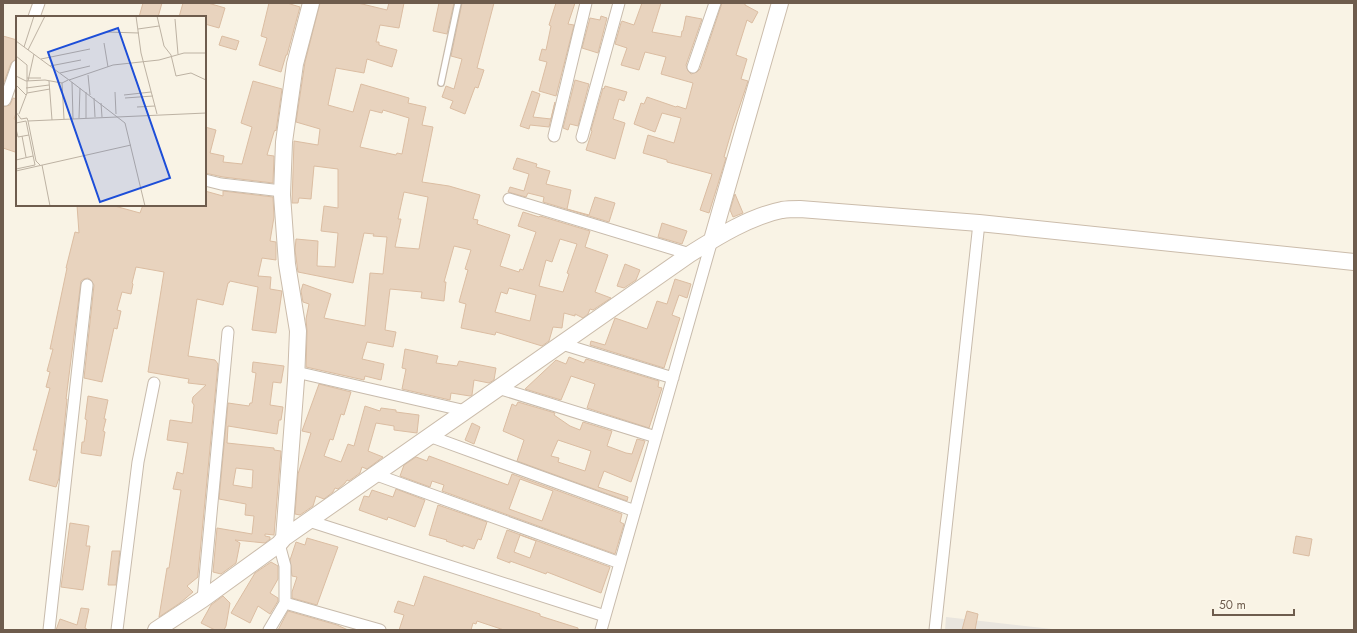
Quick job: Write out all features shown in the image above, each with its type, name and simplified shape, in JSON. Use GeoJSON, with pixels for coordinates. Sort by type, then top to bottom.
{"type":"FeatureCollection","features":[{"type":"Feature","properties":{"kind":"street"},"geometry":{"type":"LineString","coordinates":[[34,16],[39,3]]}},
{"type":"Feature","properties":{"kind":"street"},"geometry":{"type":"LineString","coordinates":[[269,630],[285,603],[285,566],[281,541],[296,372],[298,331],[286,264],[282,191],[284,142],[295,64],[311,3]]}},
{"type":"Feature","properties":{"kind":"street"},"geometry":{"type":"LineString","coordinates":[[554,136],[586,3]]}},
{"type":"Feature","properties":{"kind":"street"},"geometry":{"type":"LineString","coordinates":[[582,137],[619,3]]}},
{"type":"Feature","properties":{"kind":"street"},"geometry":{"type":"LineString","coordinates":[[693,67],[715,3]]}},
{"type":"Feature","properties":{"kind":"street"},"geometry":{"type":"LineString","coordinates":[[601,630],[780,3]]}},
{"type":"Feature","properties":{"kind":"street"},"geometry":{"type":"LineString","coordinates":[[5,100],[16,69]]}},
{"type":"Feature","properties":{"kind":"street"},"geometry":{"type":"LineString","coordinates":[[206,180],[222,184],[282,191]]}},
{"type":"Feature","properties":{"kind":"street"},"geometry":{"type":"LineString","coordinates":[[510,199],[690,254]]}},
{"type":"Feature","properties":{"kind":"street"},"geometry":{"type":"LineString","coordinates":[[156,630],[203,599],[374,474],[690,254],[712,240],[759,216],[783,209],[800,209],[979,223],[1354,262]]}},
{"type":"Feature","properties":{"kind":"street"},"geometry":{"type":"LineString","coordinates":[[935,630],[979,223]]}},
{"type":"Feature","properties":{"kind":"street"},"geometry":{"type":"LineString","coordinates":[[49,630],[87,285]]}},
{"type":"Feature","properties":{"kind":"street"},"geometry":{"type":"LineString","coordinates":[[203,599],[228,332]]}},
{"type":"Feature","properties":{"kind":"street"},"geometry":{"type":"LineString","coordinates":[[562,344],[673,378]]}},
{"type":"Feature","properties":{"kind":"street"},"geometry":{"type":"LineString","coordinates":[[296,372],[466,411]]}},
{"type":"Feature","properties":{"kind":"street"},"geometry":{"type":"LineString","coordinates":[[117,630],[138,462],[154,383]]}},
{"type":"Feature","properties":{"kind":"street"},"geometry":{"type":"LineString","coordinates":[[498,388],[656,437]]}},
{"type":"Feature","properties":{"kind":"street"},"geometry":{"type":"LineString","coordinates":[[429,436],[635,510]]}},
{"type":"Feature","properties":{"kind":"street"},"geometry":{"type":"LineString","coordinates":[[374,474],[620,563]]}},
{"type":"Feature","properties":{"kind":"street"},"geometry":{"type":"LineString","coordinates":[[309,521],[605,616]]}},
{"type":"Feature","properties":{"kind":"street"},"geometry":{"type":"LineString","coordinates":[[285,603],[380,630]]}},
{"type":"Feature","properties":{"kind":"lane"},"geometry":{"type":"LineString","coordinates":[[441,83],[458,3]]}},
{"type":"Feature","properties":{"kind":"shaded area"},"geometry":{"type":"Polygon","coordinates":[[[946,617],[1061,630],[945,630],[946,617]]]}},
{"type":"Feature","properties":{"kind":"building"},"geometry":{"type":"Polygon","coordinates":[[[143,3],[162,3],[158,16],[139,16],[143,3]]]}},
{"type":"Feature","properties":{"kind":"building"},"geometry":{"type":"Polygon","coordinates":[[[183,3],[208,3],[225,8],[219,28],[206,24],[206,16],[179,16],[183,3]]]}},
{"type":"Feature","properties":{"kind":"building"},"geometry":{"type":"Polygon","coordinates":[[[269,3],[287,3],[300,7],[281,72],[259,65],[267,38],[261,36],[269,3]]]}},
{"type":"Feature","properties":{"kind":"building"},"geometry":{"type":"Polygon","coordinates":[[[320,3],[358,3],[387,10],[389,3],[404,3],[399,28],[380,25],[376,42],[379,42],[379,45],[397,50],[392,67],[367,59],[364,73],[336,68],[328,105],[353,112],[361,84],[409,98],[408,103],[426,107],[422,125],[433,127],[422,182],[449,186],[480,195],[473,219],[478,220],[477,224],[510,235],[500,266],[519,272],[520,269],[523,270],[536,232],[518,226],[523,212],[539,217],[540,216],[590,231],[585,247],[608,255],[595,292],[611,298],[593,310],[590,309],[588,314],[583,318],[575,314],[575,316],[564,313],[562,328],[553,327],[549,341],[542,346],[496,332],[495,335],[461,328],[466,304],[459,302],[468,270],[465,269],[471,250],[454,246],[444,282],[446,282],[444,301],[421,298],[422,292],[390,289],[385,330],[396,332],[393,347],[367,342],[362,359],[384,364],[381,380],[365,376],[364,380],[306,367],[306,319],[309,304],[303,302],[301,291],[303,284],[331,294],[324,318],[365,326],[370,273],[383,274],[387,237],[373,236],[374,234],[364,233],[353,283],[298,272],[295,250],[296,239],[318,241],[317,266],[335,267],[338,233],[321,231],[324,206],[338,208],[338,169],[314,166],[311,199],[299,198],[298,203],[292,203],[294,141],[318,145],[320,129],[296,122],[305,62],[320,3]],[[370,110],[360,147],[396,155],[397,153],[402,154],[409,118],[383,110],[382,113],[370,110]],[[404,192],[398,219],[401,219],[395,247],[419,249],[428,197],[404,192]],[[560,239],[552,262],[546,260],[539,286],[563,292],[569,274],[567,273],[577,244],[560,239]],[[509,288],[507,294],[501,292],[495,312],[530,321],[536,295],[509,288]]]}},
{"type":"Feature","properties":{"kind":"building"},"geometry":{"type":"Polygon","coordinates":[[[439,3],[454,3],[447,34],[433,31],[439,3]]]}},
{"type":"Feature","properties":{"kind":"building"},"geometry":{"type":"Polygon","coordinates":[[[462,3],[494,3],[477,68],[484,70],[478,88],[475,87],[465,114],[450,108],[453,101],[442,97],[446,86],[454,89],[462,59],[451,56],[462,3]]]}},
{"type":"Feature","properties":{"kind":"building"},"geometry":{"type":"Polygon","coordinates":[[[556,3],[575,3],[568,24],[574,25],[556,96],[539,91],[547,62],[539,60],[542,49],[546,50],[551,26],[549,25],[556,3]]]}},
{"type":"Feature","properties":{"kind":"building"},"geometry":{"type":"Polygon","coordinates":[[[642,3],[661,3],[652,32],[681,37],[686,16],[702,19],[686,65],[691,74],[700,69],[722,3],[745,3],[745,5],[758,12],[752,23],[747,20],[736,55],[747,59],[741,79],[748,81],[733,126],[724,157],[726,158],[709,213],[700,210],[712,174],[667,162],[667,160],[643,153],[648,135],[674,143],[681,118],[662,113],[655,132],[634,124],[641,103],[644,104],[647,97],[686,109],[693,83],[661,74],[666,57],[645,52],[639,70],[621,65],[627,48],[615,44],[621,23],[622,21],[634,25],[642,3]]]}},
{"type":"Feature","properties":{"kind":"building"},"geometry":{"type":"Polygon","coordinates":[[[601,16],[607,18],[598,53],[582,48],[590,18],[600,20],[601,16]]]}},
{"type":"Feature","properties":{"kind":"building"},"geometry":{"type":"Polygon","coordinates":[[[3,36],[16,40],[16,59],[11,63],[3,85],[3,36]]]}},
{"type":"Feature","properties":{"kind":"building"},"geometry":{"type":"Polygon","coordinates":[[[222,36],[239,41],[236,50],[219,45],[222,36]]]}},
{"type":"Feature","properties":{"kind":"building"},"geometry":{"type":"Polygon","coordinates":[[[575,80],[589,84],[578,126],[570,124],[568,130],[563,128],[575,80]]]}},
{"type":"Feature","properties":{"kind":"building"},"geometry":{"type":"Polygon","coordinates":[[[253,81],[282,89],[276,131],[275,130],[274,132],[267,155],[274,156],[273,183],[223,177],[206,173],[206,127],[216,130],[210,153],[224,156],[223,162],[242,164],[252,127],[241,123],[253,81]]]}},
{"type":"Feature","properties":{"kind":"building"},"geometry":{"type":"Polygon","coordinates":[[[605,86],[627,92],[624,101],[619,99],[613,119],[625,123],[615,159],[586,150],[603,88],[604,89],[605,86]]]}},
{"type":"Feature","properties":{"kind":"building"},"geometry":{"type":"Polygon","coordinates":[[[532,91],[540,94],[533,117],[551,119],[549,127],[530,125],[529,129],[520,126],[532,91]]]}},
{"type":"Feature","properties":{"kind":"building"},"geometry":{"type":"Polygon","coordinates":[[[13,98],[16,99],[16,113],[14,119],[16,120],[15,152],[3,148],[3,107],[10,105],[13,98]]]}},
{"type":"Feature","properties":{"kind":"building"},"geometry":{"type":"Polygon","coordinates":[[[517,158],[537,164],[536,167],[550,171],[546,184],[571,190],[567,209],[589,215],[595,197],[615,203],[609,222],[543,202],[544,197],[528,193],[526,197],[508,192],[510,187],[524,191],[529,174],[513,169],[517,158]]]}},
{"type":"Feature","properties":{"kind":"building"},"geometry":{"type":"Polygon","coordinates":[[[206,191],[223,196],[223,191],[273,197],[274,217],[270,241],[276,242],[276,260],[262,258],[258,276],[271,277],[270,289],[282,291],[276,333],[252,330],[258,287],[230,281],[228,283],[223,305],[197,299],[188,356],[215,360],[218,364],[198,577],[187,586],[193,592],[159,617],[167,568],[169,568],[181,490],[173,489],[177,472],[183,474],[188,443],[167,440],[170,420],[192,423],[194,405],[192,402],[193,397],[206,385],[188,383],[189,379],[148,372],[164,272],[136,267],[131,294],[122,292],[117,310],[121,311],[117,329],[114,328],[102,382],[84,378],[94,285],[88,278],[81,281],[66,399],[59,478],[56,487],[29,480],[37,450],[33,450],[50,388],[46,387],[50,372],[47,371],[53,349],[50,349],[66,268],[75,232],[79,233],[77,206],[115,206],[140,213],[143,206],[206,206],[206,191]]]}},
{"type":"Feature","properties":{"kind":"building"},"geometry":{"type":"Polygon","coordinates":[[[735,194],[743,213],[733,217],[730,210],[735,194]]]}},
{"type":"Feature","properties":{"kind":"building"},"geometry":{"type":"Polygon","coordinates":[[[662,223],[687,231],[682,244],[658,237],[662,223]]]}},
{"type":"Feature","properties":{"kind":"building"},"geometry":{"type":"Polygon","coordinates":[[[625,264],[640,270],[636,280],[624,288],[617,286],[625,264]]]}},
{"type":"Feature","properties":{"kind":"building"},"geometry":{"type":"Polygon","coordinates":[[[675,279],[691,284],[687,298],[679,295],[672,315],[680,318],[664,368],[590,345],[591,341],[605,345],[615,318],[647,329],[657,301],[667,304],[675,279]]]}},
{"type":"Feature","properties":{"kind":"building"},"geometry":{"type":"Polygon","coordinates":[[[405,349],[438,356],[436,363],[457,366],[459,361],[496,368],[494,380],[489,383],[474,380],[472,395],[451,393],[450,400],[402,389],[406,369],[402,368],[405,349]]]}},
{"type":"Feature","properties":{"kind":"building"},"geometry":{"type":"Polygon","coordinates":[[[569,357],[584,363],[586,359],[659,381],[658,387],[662,388],[649,428],[587,408],[595,384],[571,376],[561,400],[525,389],[556,360],[566,364],[569,357]]]}},
{"type":"Feature","properties":{"kind":"building"},"geometry":{"type":"Polygon","coordinates":[[[253,362],[284,366],[281,383],[273,382],[270,405],[283,407],[277,434],[228,426],[227,443],[274,448],[274,450],[281,451],[274,535],[265,534],[265,536],[270,537],[270,539],[265,543],[235,540],[240,543],[236,563],[221,574],[213,572],[217,528],[252,534],[254,516],[245,515],[246,504],[219,499],[228,403],[249,406],[250,403],[252,403],[256,373],[252,372],[253,362]],[[236,468],[233,485],[252,488],[253,470],[236,468]]]}},
{"type":"Feature","properties":{"kind":"building"},"geometry":{"type":"Polygon","coordinates":[[[319,384],[351,392],[344,415],[341,414],[333,440],[330,439],[324,456],[341,462],[348,444],[354,446],[365,406],[380,411],[381,408],[396,410],[396,412],[419,415],[417,433],[394,430],[394,426],[376,423],[368,451],[383,457],[367,469],[362,467],[360,473],[349,481],[347,480],[338,489],[335,488],[333,492],[324,499],[316,496],[313,506],[300,515],[295,514],[298,474],[311,433],[302,431],[319,384]]]}},
{"type":"Feature","properties":{"kind":"building"},"geometry":{"type":"Polygon","coordinates":[[[88,396],[108,400],[104,419],[106,419],[103,431],[105,432],[101,456],[81,453],[87,420],[85,419],[88,396]]]}},
{"type":"Feature","properties":{"kind":"building"},"geometry":{"type":"Polygon","coordinates":[[[518,402],[555,413],[554,415],[570,426],[580,430],[583,422],[612,431],[607,446],[626,453],[632,454],[637,439],[645,441],[631,482],[604,471],[598,487],[628,497],[627,501],[517,461],[524,440],[503,431],[512,404],[516,406],[518,402]],[[558,440],[551,456],[559,458],[558,462],[585,471],[591,451],[558,440]]]}},
{"type":"Feature","properties":{"kind":"building"},"geometry":{"type":"Polygon","coordinates":[[[472,423],[480,427],[474,444],[465,440],[472,423]]]}},
{"type":"Feature","properties":{"kind":"building"},"geometry":{"type":"Polygon","coordinates":[[[429,456],[508,485],[512,474],[622,514],[620,522],[624,524],[615,554],[442,491],[444,485],[432,481],[430,487],[400,476],[404,465],[416,457],[427,461],[429,456]],[[520,479],[509,509],[542,521],[553,491],[520,479]]]}},
{"type":"Feature","properties":{"kind":"building"},"geometry":{"type":"Polygon","coordinates":[[[396,489],[425,500],[415,527],[388,517],[387,520],[359,510],[364,496],[369,497],[372,490],[393,497],[396,489]]]}},
{"type":"Feature","properties":{"kind":"building"},"geometry":{"type":"Polygon","coordinates":[[[438,505],[487,522],[481,540],[478,539],[474,549],[463,545],[463,547],[446,541],[447,540],[429,535],[438,505]]]}},
{"type":"Feature","properties":{"kind":"building"},"geometry":{"type":"Polygon","coordinates":[[[70,523],[89,526],[86,546],[90,546],[83,590],[61,587],[70,523]]]}},
{"type":"Feature","properties":{"kind":"building"},"geometry":{"type":"Polygon","coordinates":[[[507,530],[610,567],[601,593],[547,572],[546,574],[497,558],[507,530]],[[520,535],[514,552],[530,558],[536,541],[520,535]]]}},
{"type":"Feature","properties":{"kind":"building"},"geometry":{"type":"Polygon","coordinates":[[[1296,536],[1312,539],[1309,556],[1293,553],[1296,536]]]}},
{"type":"Feature","properties":{"kind":"building"},"geometry":{"type":"Polygon","coordinates":[[[307,538],[338,547],[317,605],[292,598],[292,592],[297,577],[292,576],[290,560],[296,542],[305,545],[307,538]]]}},
{"type":"Feature","properties":{"kind":"building"},"geometry":{"type":"Polygon","coordinates":[[[112,551],[120,551],[116,585],[108,585],[112,551]]]}},
{"type":"Feature","properties":{"kind":"building"},"geometry":{"type":"Polygon","coordinates":[[[271,562],[278,566],[278,579],[270,593],[278,598],[278,601],[270,614],[258,606],[250,623],[231,613],[255,573],[271,562]]]}},
{"type":"Feature","properties":{"kind":"building"},"geometry":{"type":"Polygon","coordinates":[[[424,576],[540,614],[540,616],[578,628],[578,630],[504,630],[477,621],[476,624],[473,623],[471,630],[399,630],[404,615],[394,612],[398,601],[414,606],[424,576]]]}},
{"type":"Feature","properties":{"kind":"building"},"geometry":{"type":"Polygon","coordinates":[[[223,596],[230,603],[226,626],[224,630],[215,630],[201,623],[211,605],[223,596]]]}},
{"type":"Feature","properties":{"kind":"building"},"geometry":{"type":"Polygon","coordinates":[[[81,608],[89,609],[85,628],[88,630],[56,630],[60,619],[77,625],[81,608]]]}},
{"type":"Feature","properties":{"kind":"building"},"geometry":{"type":"Polygon","coordinates":[[[288,611],[337,625],[348,630],[278,630],[288,611]]]}},
{"type":"Feature","properties":{"kind":"building"},"geometry":{"type":"Polygon","coordinates":[[[967,611],[978,614],[975,630],[962,630],[967,611]]]}}]}
